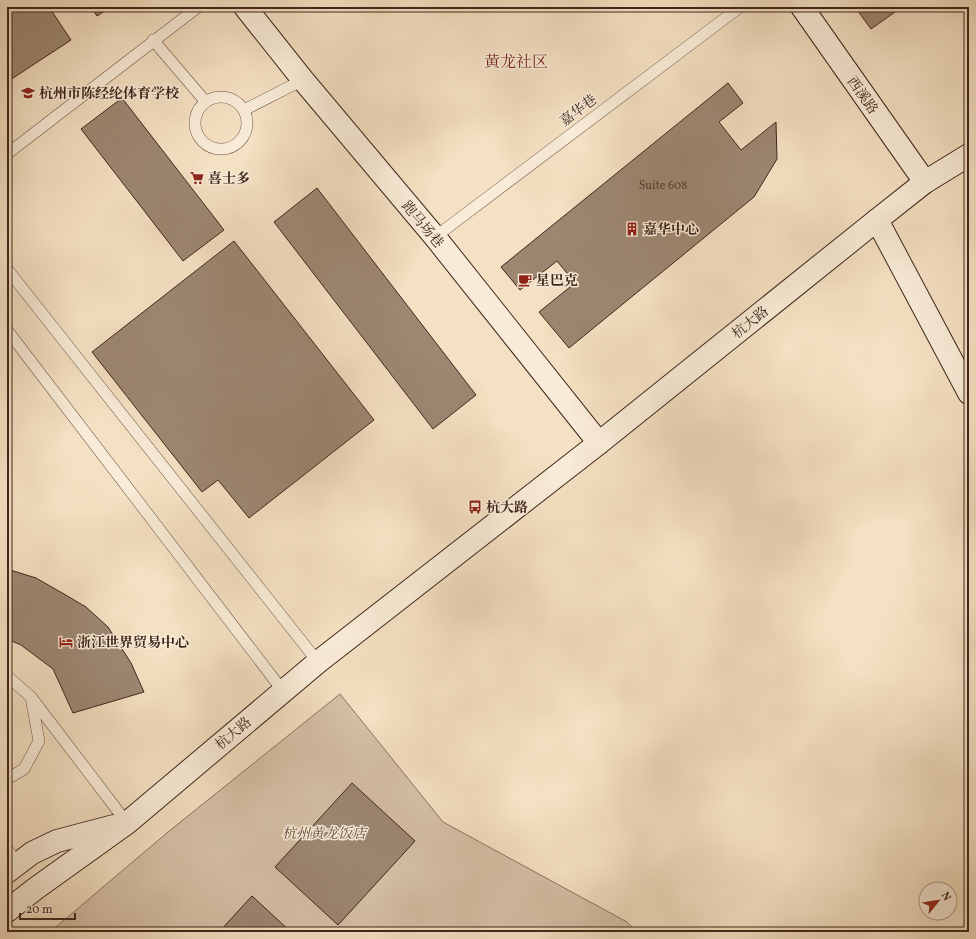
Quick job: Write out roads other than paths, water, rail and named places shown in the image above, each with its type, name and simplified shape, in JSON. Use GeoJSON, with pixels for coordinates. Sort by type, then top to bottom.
{"type":"FeatureCollection","features":[{"type":"Feature","properties":{"kind":"main road","name":"跑马场巷"},"geometry":{"type":"LineString","coordinates":[[245,7],[303,80],[435,237],[599,443]]}},
{"type":"Feature","properties":{"kind":"main road","name":"西溪路"},"geometry":{"type":"LineString","coordinates":[[802,7],[925,182]]}},
{"type":"Feature","properties":{"kind":"main road","name":"杭大路"},"geometry":{"type":"LineString","coordinates":[[7,911],[35,888],[127,823],[318,662],[599,443],[925,182],[969,155]]}},
{"type":"Feature","properties":{"kind":"main road"},"geometry":{"type":"LineString","coordinates":[[877,220],[969,393]]}},
{"type":"Feature","properties":{"kind":"main road"},"geometry":{"type":"LineString","coordinates":[[10,861],[32,853],[57,841],[127,823]]}},
{"type":"Feature","properties":{"kind":"lane"},"geometry":{"type":"LineString","coordinates":[[7,154],[153,40],[198,7]]}},
{"type":"Feature","properties":{"kind":"lane","name":"嘉华巷"},"geometry":{"type":"LineString","coordinates":[[435,237],[740,7]]}},
{"type":"Feature","properties":{"kind":"lane"},"geometry":{"type":"LineString","coordinates":[[153,40],[205,101]]}},
{"type":"Feature","properties":{"kind":"lane"},"geometry":{"type":"LineString","coordinates":[[244,110],[303,80]]}},
{"type":"Feature","properties":{"kind":"lane"},"geometry":{"type":"LineString","coordinates":[[222,96],[231,98],[244,110],[247,127],[242,138],[232,147],[224,150],[216,149],[201,141],[194,125],[195,116],[205,101],[213,97],[222,96]]}},
{"type":"Feature","properties":{"kind":"lane"},"geometry":{"type":"LineString","coordinates":[[7,269],[318,662]]}},
{"type":"Feature","properties":{"kind":"lane"},"geometry":{"type":"LineString","coordinates":[[7,330],[283,691]]}},
{"type":"Feature","properties":{"kind":"lane"},"geometry":{"type":"LineString","coordinates":[[7,676],[31,697],[127,823]]}},
{"type":"Feature","properties":{"kind":"lane"},"geometry":{"type":"LineString","coordinates":[[7,779],[24,770],[39,741],[31,697]]}},
{"type":"Feature","properties":{"kind":"place","name":"杭州市陈经纶体育学校"},"geometry":{"type":"Point","coordinates":[28,93]}},
{"type":"Feature","properties":{"kind":"place","name":"喜士多"},"geometry":{"type":"Point","coordinates":[197,178]}},
{"type":"Feature","properties":{"kind":"place","name":"嘉华中心"},"geometry":{"type":"Point","coordinates":[632,229]}},
{"type":"Feature","properties":{"kind":"place","name":"星巴克"},"geometry":{"type":"Point","coordinates":[525,280]}},
{"type":"Feature","properties":{"kind":"place","name":"杭大路"},"geometry":{"type":"Point","coordinates":[475,507]}},
{"type":"Feature","properties":{"kind":"place","name":"浙江世界贸易中心"},"geometry":{"type":"Point","coordinates":[66,642]}},
{"type":"Feature","properties":{"kind":"district","name":"黄龙社区"},"geometry":{"type":"Point","coordinates":[516,61]}},
{"type":"Feature","properties":{"kind":"park label","name":"杭州黄龙饭店"},"geometry":{"type":"Point","coordinates":[324,833]}}]}
